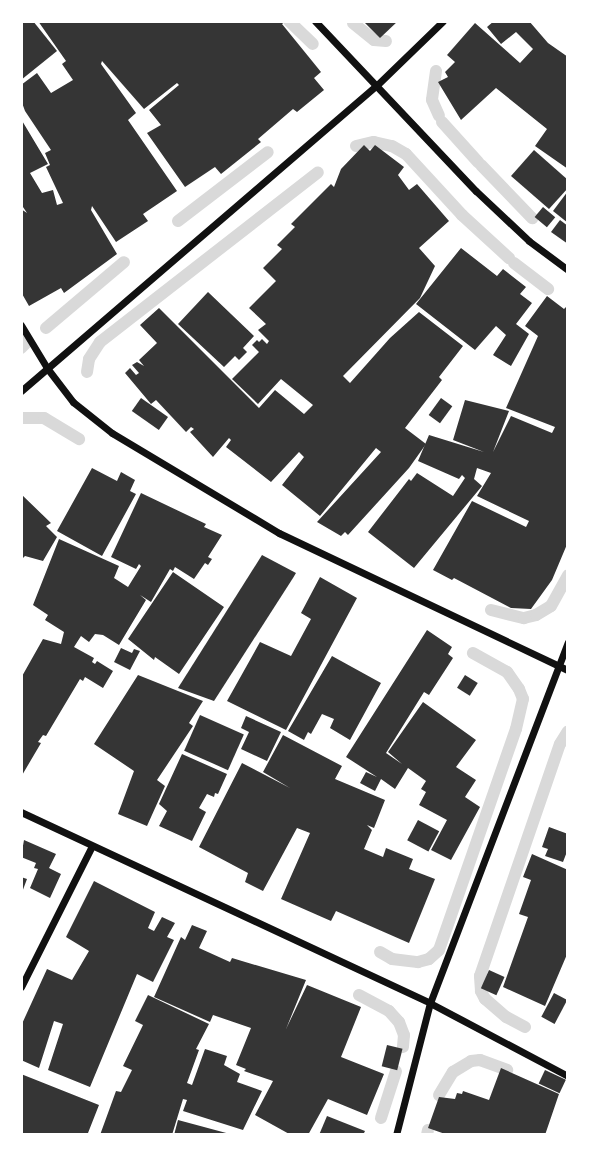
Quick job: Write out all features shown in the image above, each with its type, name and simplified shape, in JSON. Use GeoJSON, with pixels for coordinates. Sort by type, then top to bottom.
{"type":"FeatureCollection","features":[{"type":"Feature","properties":{"kind":"street"},"geometry":{"type":"LineString","coordinates":[[315,21],[494,208],[528,241],[568,270]]}},
{"type":"Feature","properties":{"kind":"street"},"geometry":{"type":"LineString","coordinates":[[21,391],[376,86],[443,21]]}},
{"type":"Feature","properties":{"kind":"street"},"geometry":{"type":"LineString","coordinates":[[21,325],[47,369],[73,402],[112,433],[279,533],[568,670]]}},
{"type":"Feature","properties":{"kind":"street"},"geometry":{"type":"LineString","coordinates":[[396,1135],[430,1003],[568,642]]}},
{"type":"Feature","properties":{"kind":"street"},"geometry":{"type":"LineString","coordinates":[[21,812],[430,1003],[568,1076]]}},
{"type":"Feature","properties":{"kind":"street"},"geometry":{"type":"LineString","coordinates":[[21,987],[92,846]]}},
{"type":"Feature","properties":{"kind":"building"},"geometry":{"type":"Polygon","coordinates":[[[21,21],[33,21],[57,51],[21,80],[21,21]]]}},
{"type":"Feature","properties":{"kind":"building"},"geometry":{"type":"Polygon","coordinates":[[[38,21],[286,21],[282,24],[321,72],[314,78],[324,90],[297,112],[293,109],[258,139],[261,142],[221,174],[215,167],[185,187],[147,133],[161,125],[149,110],[179,85],[177,83],[144,109],[102,61],[101,64],[136,113],[128,120],[177,191],[143,214],[148,221],[116,242],[92,206],[91,210],[117,254],[64,293],[61,288],[29,306],[21,292],[21,209],[27,213],[21,204],[21,119],[48,164],[30,173],[42,193],[53,190],[57,205],[63,203],[46,167],[50,165],[45,153],[51,150],[25,111],[21,100],[21,85],[37,73],[51,93],[73,80],[62,64],[66,61],[38,21]]]}},
{"type":"Feature","properties":{"kind":"building"},"geometry":{"type":"Polygon","coordinates":[[[363,21],[398,21],[380,38],[363,21]]]}},
{"type":"Feature","properties":{"kind":"building"},"geometry":{"type":"Polygon","coordinates":[[[494,21],[529,21],[548,43],[568,57],[568,169],[535,146],[547,129],[496,88],[461,120],[438,82],[448,77],[445,72],[455,62],[447,55],[475,23],[520,63],[533,49],[516,32],[501,44],[487,27],[494,21]]]}},
{"type":"Feature","properties":{"kind":"building"},"geometry":{"type":"Polygon","coordinates":[[[364,145],[370,151],[375,145],[404,167],[398,175],[409,190],[417,184],[449,221],[419,248],[435,266],[420,298],[343,376],[350,383],[390,338],[419,312],[463,346],[439,377],[442,380],[405,428],[426,444],[409,468],[348,535],[345,532],[341,536],[317,522],[381,452],[376,448],[320,516],[282,485],[304,457],[299,452],[271,482],[226,447],[231,440],[229,438],[213,457],[190,432],[194,429],[191,427],[186,432],[156,400],[151,404],[125,373],[130,368],[136,375],[139,373],[132,365],[137,362],[144,366],[139,360],[157,343],[140,325],[159,308],[259,408],[275,390],[304,414],[313,405],[281,379],[258,404],[232,379],[259,352],[252,345],[257,340],[259,342],[262,339],[267,344],[269,341],[258,330],[266,324],[249,308],[276,281],[263,268],[282,249],[277,245],[295,227],[291,224],[331,184],[334,187],[341,169],[364,145]]]}},
{"type":"Feature","properties":{"kind":"building"},"geometry":{"type":"Polygon","coordinates":[[[534,150],[568,180],[568,188],[549,209],[511,176],[534,150]]]}},
{"type":"Feature","properties":{"kind":"building"},"geometry":{"type":"Polygon","coordinates":[[[568,191],[568,223],[553,211],[568,191]]]}},
{"type":"Feature","properties":{"kind":"building"},"geometry":{"type":"Polygon","coordinates":[[[543,207],[555,217],[547,227],[535,217],[543,207]]]}},
{"type":"Feature","properties":{"kind":"building"},"geometry":{"type":"Polygon","coordinates":[[[560,220],[568,226],[568,244],[551,232],[560,220]]]}},
{"type":"Feature","properties":{"kind":"building"},"geometry":{"type":"Polygon","coordinates":[[[461,248],[497,276],[503,269],[526,287],[520,294],[532,303],[516,324],[529,334],[511,366],[493,355],[506,335],[496,326],[475,350],[416,304],[461,248]]]}},
{"type":"Feature","properties":{"kind":"building"},"geometry":{"type":"Polygon","coordinates":[[[208,292],[254,336],[243,348],[247,352],[239,360],[235,356],[224,367],[178,324],[208,292]]]}},
{"type":"Feature","properties":{"kind":"building"},"geometry":{"type":"Polygon","coordinates":[[[547,296],[564,309],[568,305],[568,542],[552,580],[531,609],[511,608],[433,570],[472,501],[526,527],[529,521],[477,496],[491,473],[477,468],[474,479],[482,486],[414,568],[368,532],[409,479],[411,481],[417,473],[453,496],[465,478],[462,475],[459,479],[418,461],[429,435],[484,452],[453,440],[465,400],[509,411],[493,452],[511,416],[552,433],[555,427],[506,408],[538,336],[525,326],[547,296]]]}},
{"type":"Feature","properties":{"kind":"building"},"geometry":{"type":"Polygon","coordinates":[[[141,398],[168,417],[159,430],[132,411],[141,398]]]}},
{"type":"Feature","properties":{"kind":"building"},"geometry":{"type":"Polygon","coordinates":[[[441,398],[452,406],[440,423],[429,415],[441,398]]]}},
{"type":"Feature","properties":{"kind":"building"},"geometry":{"type":"Polygon","coordinates":[[[92,468],[117,481],[121,472],[135,480],[130,491],[136,494],[102,556],[57,531],[92,468]]]}},
{"type":"Feature","properties":{"kind":"building"},"geometry":{"type":"Polygon","coordinates":[[[141,493],[206,524],[204,527],[222,535],[208,557],[212,559],[208,565],[205,563],[194,579],[175,567],[173,571],[170,569],[151,602],[140,595],[146,600],[119,645],[103,635],[95,634],[89,642],[81,636],[74,647],[94,658],[92,662],[95,664],[97,661],[113,671],[103,688],[85,677],[83,681],[80,679],[46,736],[43,735],[38,742],[41,743],[21,777],[21,678],[43,639],[61,644],[64,632],[45,620],[48,615],[33,605],[59,539],[119,566],[114,578],[128,587],[141,566],[139,564],[136,569],[111,557],[141,493]]]}},
{"type":"Feature","properties":{"kind":"building"},"geometry":{"type":"Polygon","coordinates":[[[21,494],[51,523],[46,526],[57,537],[43,561],[25,556],[21,560],[21,494]]]}},
{"type":"Feature","properties":{"kind":"building"},"geometry":{"type":"Polygon","coordinates":[[[262,555],[296,573],[293,578],[214,701],[178,688],[262,555]]]}},
{"type":"Feature","properties":{"kind":"building"},"geometry":{"type":"Polygon","coordinates":[[[173,572],[224,607],[179,674],[155,657],[154,660],[128,639],[173,572]]]}},
{"type":"Feature","properties":{"kind":"building"},"geometry":{"type":"Polygon","coordinates":[[[320,577],[357,598],[286,730],[227,701],[260,642],[291,656],[311,619],[301,613],[320,577]]]}},
{"type":"Feature","properties":{"kind":"building"},"geometry":{"type":"Polygon","coordinates":[[[427,630],[452,647],[448,654],[453,658],[429,695],[424,692],[386,753],[402,764],[388,752],[423,702],[476,740],[456,767],[476,780],[465,797],[480,807],[451,860],[431,850],[447,820],[419,805],[426,792],[421,789],[426,781],[408,768],[395,789],[381,779],[375,791],[360,783],[366,772],[377,777],[346,757],[427,630]]]}},
{"type":"Feature","properties":{"kind":"building"},"geometry":{"type":"Polygon","coordinates":[[[121,648],[132,653],[134,649],[140,651],[130,670],[114,662],[121,648]]]}},
{"type":"Feature","properties":{"kind":"building"},"geometry":{"type":"Polygon","coordinates":[[[332,656],[381,683],[350,740],[330,728],[334,719],[322,714],[311,734],[308,732],[304,740],[288,731],[332,656]]]}},
{"type":"Feature","properties":{"kind":"building"},"geometry":{"type":"Polygon","coordinates":[[[138,675],[203,701],[189,723],[193,726],[157,780],[165,786],[147,826],[118,814],[134,771],[94,744],[138,675]]]}},
{"type":"Feature","properties":{"kind":"building"},"geometry":{"type":"Polygon","coordinates":[[[465,675],[478,683],[470,696],[457,688],[465,675]]]}},
{"type":"Feature","properties":{"kind":"building"},"geometry":{"type":"Polygon","coordinates":[[[200,715],[244,735],[228,770],[184,751],[200,715]]]}},
{"type":"Feature","properties":{"kind":"building"},"geometry":{"type":"Polygon","coordinates":[[[246,716],[281,732],[267,761],[241,749],[249,732],[241,728],[246,716]]]}},
{"type":"Feature","properties":{"kind":"building"},"geometry":{"type":"Polygon","coordinates":[[[283,735],[342,766],[335,779],[385,800],[374,828],[367,825],[372,830],[364,849],[383,857],[386,848],[413,859],[409,869],[435,879],[409,943],[336,911],[331,921],[281,899],[310,833],[297,828],[263,891],[245,882],[248,873],[199,847],[242,763],[290,788],[263,772],[283,735]]]}},
{"type":"Feature","properties":{"kind":"building"},"geometry":{"type":"Polygon","coordinates":[[[182,754],[227,774],[218,794],[215,793],[214,797],[207,794],[199,808],[206,812],[192,841],[159,826],[167,811],[159,804],[182,754]]]}},
{"type":"Feature","properties":{"kind":"building"},"geometry":{"type":"Polygon","coordinates":[[[418,820],[439,831],[428,852],[407,840],[418,820]]]}},
{"type":"Feature","properties":{"kind":"building"},"geometry":{"type":"Polygon","coordinates":[[[549,827],[568,834],[568,849],[563,862],[545,856],[548,849],[542,847],[549,827]]]}},
{"type":"Feature","properties":{"kind":"building"},"geometry":{"type":"Polygon","coordinates":[[[24,840],[56,854],[49,868],[61,874],[50,898],[30,888],[38,869],[34,868],[36,863],[21,857],[24,840]]]}},
{"type":"Feature","properties":{"kind":"building"},"geometry":{"type":"Polygon","coordinates":[[[532,854],[568,870],[568,952],[545,1006],[503,987],[528,917],[519,914],[531,880],[523,877],[532,854]]]}},
{"type":"Feature","properties":{"kind":"building"},"geometry":{"type":"Polygon","coordinates":[[[21,877],[27,879],[21,895],[21,877]]]}},
{"type":"Feature","properties":{"kind":"building"},"geometry":{"type":"Polygon","coordinates":[[[94,881],[155,912],[148,928],[154,931],[162,917],[175,923],[167,937],[174,940],[153,982],[137,974],[90,1087],[48,1070],[63,1024],[54,1021],[39,1068],[21,1060],[21,1026],[47,969],[72,980],[89,951],[66,937],[94,881]]]}},
{"type":"Feature","properties":{"kind":"building"},"geometry":{"type":"Polygon","coordinates":[[[192,925],[207,931],[199,948],[230,962],[232,958],[306,980],[286,1029],[307,985],[361,1007],[341,1057],[384,1074],[367,1115],[328,1099],[308,1135],[291,1135],[255,1115],[273,1081],[244,1071],[246,1069],[236,1065],[251,1028],[213,1015],[210,1022],[154,997],[181,937],[185,940],[192,925]]]}},
{"type":"Feature","properties":{"kind":"building"},"geometry":{"type":"Polygon","coordinates":[[[489,970],[505,977],[496,995],[481,988],[489,970]]]}},
{"type":"Feature","properties":{"kind":"building"},"geometry":{"type":"Polygon","coordinates":[[[554,993],[567,1000],[555,1024],[541,1017],[554,993]]]}},
{"type":"Feature","properties":{"kind":"building"},"geometry":{"type":"Polygon","coordinates":[[[148,995],[209,1024],[196,1049],[199,1050],[187,1083],[192,1085],[205,1049],[227,1056],[224,1065],[240,1074],[237,1082],[262,1091],[243,1130],[183,1111],[187,1100],[183,1099],[172,1135],[100,1135],[116,1091],[121,1092],[132,1070],[123,1066],[143,1025],[135,1021],[148,995]]]}},
{"type":"Feature","properties":{"kind":"building"},"geometry":{"type":"Polygon","coordinates":[[[387,1045],[403,1049],[397,1070],[382,1066],[387,1045]]]}},
{"type":"Feature","properties":{"kind":"building"},"geometry":{"type":"Polygon","coordinates":[[[501,1068],[559,1094],[545,1135],[448,1135],[428,1128],[439,1097],[455,1099],[457,1093],[462,1094],[463,1091],[489,1100],[501,1068]]]}},
{"type":"Feature","properties":{"kind":"building"},"geometry":{"type":"Polygon","coordinates":[[[545,1070],[566,1080],[560,1093],[539,1084],[545,1070]]]}},
{"type":"Feature","properties":{"kind":"building"},"geometry":{"type":"Polygon","coordinates":[[[21,1074],[99,1105],[88,1133],[93,1135],[21,1135],[21,1074]]]}},
{"type":"Feature","properties":{"kind":"building"},"geometry":{"type":"Polygon","coordinates":[[[327,1116],[365,1131],[363,1135],[319,1135],[327,1116]]]}},
{"type":"Feature","properties":{"kind":"building"},"geometry":{"type":"Polygon","coordinates":[[[178,1120],[230,1134],[230,1135],[174,1135],[178,1120]]]}},
{"type":"Feature","properties":{"kind":"waterway"},"geometry":{"type":"LineString","coordinates":[[289,21],[313,44]]}},
{"type":"Feature","properties":{"kind":"waterway"},"geometry":{"type":"LineString","coordinates":[[353,23],[374,40],[386,41]]}},
{"type":"Feature","properties":{"kind":"waterway"},"geometry":{"type":"LineString","coordinates":[[436,71],[432,100],[439,116]]}},
{"type":"Feature","properties":{"kind":"waterway"},"geometry":{"type":"LineString","coordinates":[[442,122],[478,162]]}},
{"type":"Feature","properties":{"kind":"waterway"},"geometry":{"type":"LineString","coordinates":[[356,146],[374,142],[392,146],[406,154],[462,215],[509,258]]}},
{"type":"Feature","properties":{"kind":"waterway"},"geometry":{"type":"LineString","coordinates":[[178,221],[268,152]]}},
{"type":"Feature","properties":{"kind":"waterway"},"geometry":{"type":"LineString","coordinates":[[481,165],[532,218]]}},
{"type":"Feature","properties":{"kind":"waterway"},"geometry":{"type":"LineString","coordinates":[[87,372],[89,359],[100,342],[318,172]]}},
{"type":"Feature","properties":{"kind":"waterway"},"geometry":{"type":"LineString","coordinates":[[46,328],[124,262]]}},
{"type":"Feature","properties":{"kind":"waterway"},"geometry":{"type":"LineString","coordinates":[[514,263],[548,289]]}},
{"type":"Feature","properties":{"kind":"waterway"},"geometry":{"type":"LineString","coordinates":[[21,338],[25,344],[21,348]]}},
{"type":"Feature","properties":{"kind":"waterway"},"geometry":{"type":"LineString","coordinates":[[21,418],[44,418],[79,439]]}},
{"type":"Feature","properties":{"kind":"waterway"},"geometry":{"type":"LineString","coordinates":[[491,610],[524,618],[536,615],[551,606],[568,575]]}},
{"type":"Feature","properties":{"kind":"waterway"},"geometry":{"type":"LineString","coordinates":[[380,952],[392,959],[418,962],[429,959],[439,950],[516,729],[523,699],[519,689],[507,672],[473,653]]}},
{"type":"Feature","properties":{"kind":"waterway"},"geometry":{"type":"LineString","coordinates":[[525,1027],[506,1017],[485,999],[481,991],[480,976],[560,744],[568,731]]}},
{"type":"Feature","properties":{"kind":"waterway"},"geometry":{"type":"LineString","coordinates":[[359,995],[389,1011],[399,1022],[404,1035],[403,1047]]}},
{"type":"Feature","properties":{"kind":"waterway"},"geometry":{"type":"LineString","coordinates":[[439,1095],[453,1072],[471,1061],[480,1060],[507,1070]]}},
{"type":"Feature","properties":{"kind":"waterway"},"geometry":{"type":"LineString","coordinates":[[381,1118],[396,1071]]}},
{"type":"Feature","properties":{"kind":"waterway"},"geometry":{"type":"LineString","coordinates":[[427,1135],[428,1130]]}}]}
